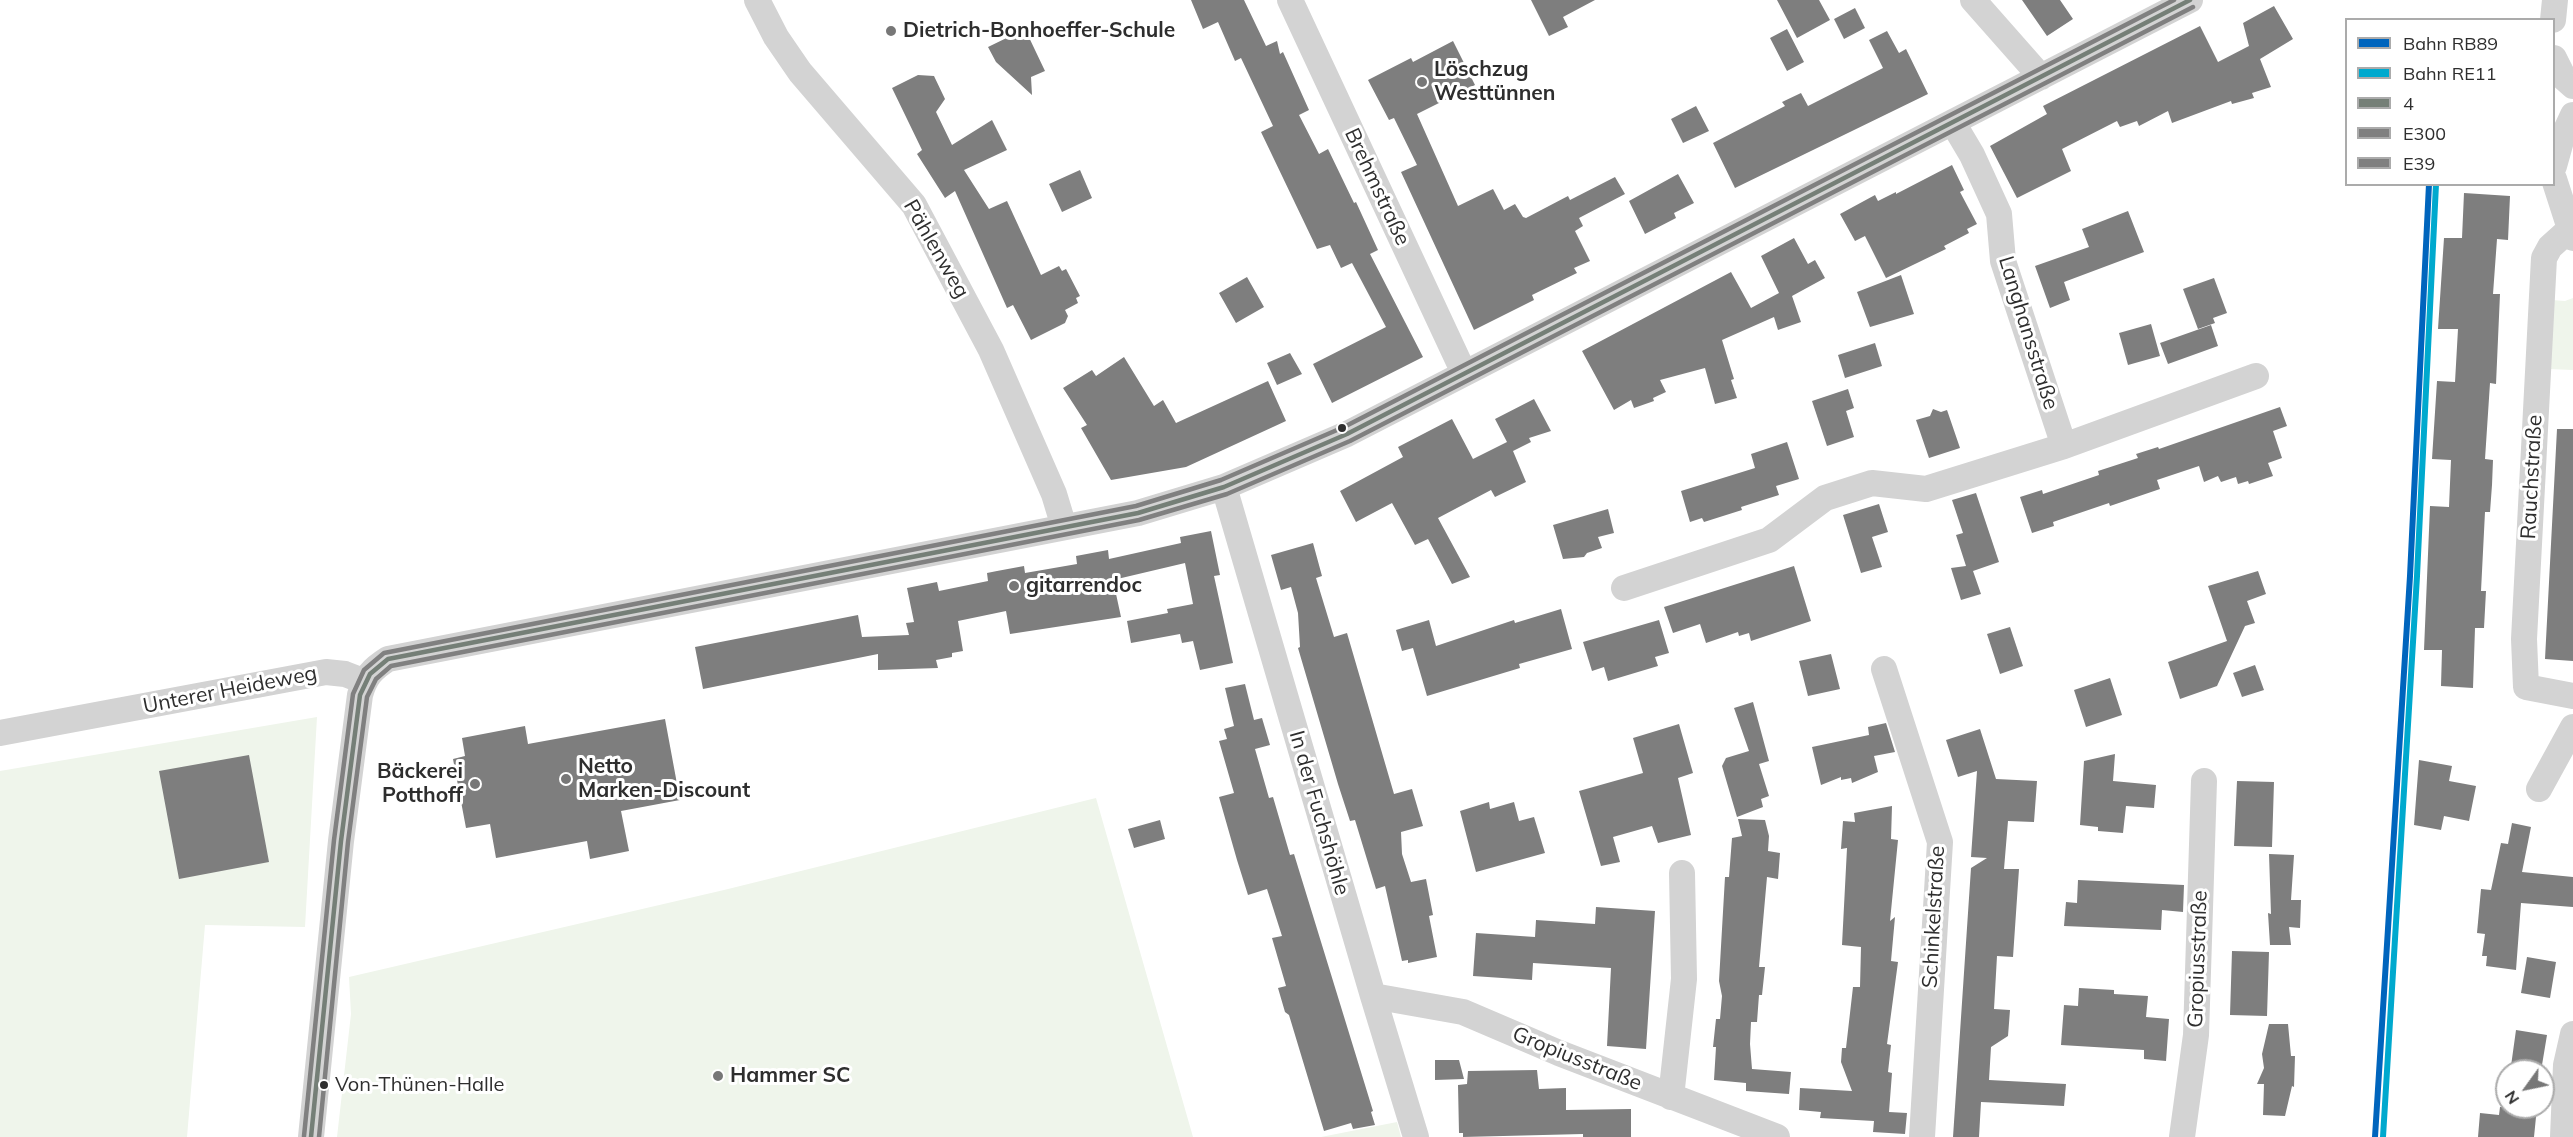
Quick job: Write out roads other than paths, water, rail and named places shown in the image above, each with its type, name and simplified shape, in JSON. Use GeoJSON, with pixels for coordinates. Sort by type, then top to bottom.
{"type":"FeatureCollection","features":[{"type":"Feature","properties":{"kind":"street","name":"Pählenweg"},"geometry":{"type":"LineString","coordinates":[[757,0],[776,38],[800,72],[914,205],[992,350],[1054,494],[1064,527]]}},
{"type":"Feature","properties":{"kind":"street","name":"Brehmstraße"},"geometry":{"type":"LineString","coordinates":[[1290,0],[1464,373]]}},
{"type":"Feature","properties":{"kind":"street"},"geometry":{"type":"LineString","coordinates":[[1972,0],[2042,77]]}},
{"type":"Feature","properties":{"kind":"street"},"geometry":{"type":"LineString","coordinates":[[311,1137],[341,840],[363,681],[372,669],[388,659],[1138,513],[1224,487],[1316,449],[2190,0]]}},
{"type":"Feature","properties":{"kind":"street"},"geometry":{"type":"LineString","coordinates":[[2553,18],[2555,0]]}},
{"type":"Feature","properties":{"kind":"street"},"geometry":{"type":"LineString","coordinates":[[2555,62],[2564,78],[2573,86]]}},
{"type":"Feature","properties":{"kind":"street"},"geometry":{"type":"LineString","coordinates":[[2555,160],[2573,115]]}},
{"type":"Feature","properties":{"kind":"street","name":"Langhansstraße"},"geometry":{"type":"LineString","coordinates":[[1953,123],[1972,155],[1999,214],[2003,261],[2064,446]]}},
{"type":"Feature","properties":{"kind":"street","name":"Rauchstraße"},"geometry":{"type":"LineString","coordinates":[[2555,185],[2571,233],[2550,247],[2544,258],[2524,639],[2526,687],[2573,696]]}},
{"type":"Feature","properties":{"kind":"street"},"geometry":{"type":"LineString","coordinates":[[1624,588],[1769,540],[1825,498],[1872,483],[1926,489],[2064,446],[2256,376]]}},
{"type":"Feature","properties":{"kind":"street","name":"In der Fuchshöhle"},"geometry":{"type":"LineString","coordinates":[[1224,487],[1416,1137]]}},
{"type":"Feature","properties":{"kind":"street","name":"Schinkelstraße"},"geometry":{"type":"LineString","coordinates":[[1884,669],[1940,842],[1923,1137]]}},
{"type":"Feature","properties":{"kind":"street","name":"Unterer Heideweg"},"geometry":{"type":"LineString","coordinates":[[0,734],[326,672],[345,674],[363,681]]}},
{"type":"Feature","properties":{"kind":"street"},"geometry":{"type":"LineString","coordinates":[[2539,789],[2573,727]]}},
{"type":"Feature","properties":{"kind":"street","name":"Gropiusstraße"},"geometry":{"type":"LineString","coordinates":[[2182,1137],[2196,1035],[2204,781]]}},
{"type":"Feature","properties":{"kind":"street"},"geometry":{"type":"LineString","coordinates":[[1671,1097],[1684,979],[1682,873]]}},
{"type":"Feature","properties":{"kind":"street","name":"Gropiusstraße"},"geometry":{"type":"LineString","coordinates":[[1373,996],[1463,1012],[1671,1097],[1777,1137]]}},
{"type":"Feature","properties":{"kind":"street"},"geometry":{"type":"LineString","coordinates":[[2563,1137],[2566,1065],[2573,1034]]}},
{"type":"Feature","properties":{"kind":"rail line","name":"RB89"},"geometry":{"type":"LineString","coordinates":[[2375,1137],[2410,576],[2429,186]]}},
{"type":"Feature","properties":{"kind":"rail line","name":"RE11"},"geometry":{"type":"LineString","coordinates":[[2383,1137],[2417,576],[2436,186]]}},
{"type":"Feature","properties":{"kind":"place","name":"Dietrich-Bonhoeffer-Schule"},"geometry":{"type":"Point","coordinates":[891,31]}},
{"type":"Feature","properties":{"kind":"place","name":"Löschzug Westtünnen"},"geometry":{"type":"Point","coordinates":[1422,82]}},
{"type":"Feature","properties":{"kind":"place","name":"gitarrendoc"},"geometry":{"type":"Point","coordinates":[1014,586]}},
{"type":"Feature","properties":{"kind":"place","name":"Netto Marken-Discount"},"geometry":{"type":"Point","coordinates":[566,779]}},
{"type":"Feature","properties":{"kind":"place","name":"Bäckerei Potthoff"},"geometry":{"type":"Point","coordinates":[475,784]}},
{"type":"Feature","properties":{"kind":"place","name":"Hammer SC"},"geometry":{"type":"Point","coordinates":[718,1076]}},
{"type":"Feature","properties":{"kind":"place","name":"Von-Thünen-Halle"},"geometry":{"type":"Point","coordinates":[324,1085]}}]}
